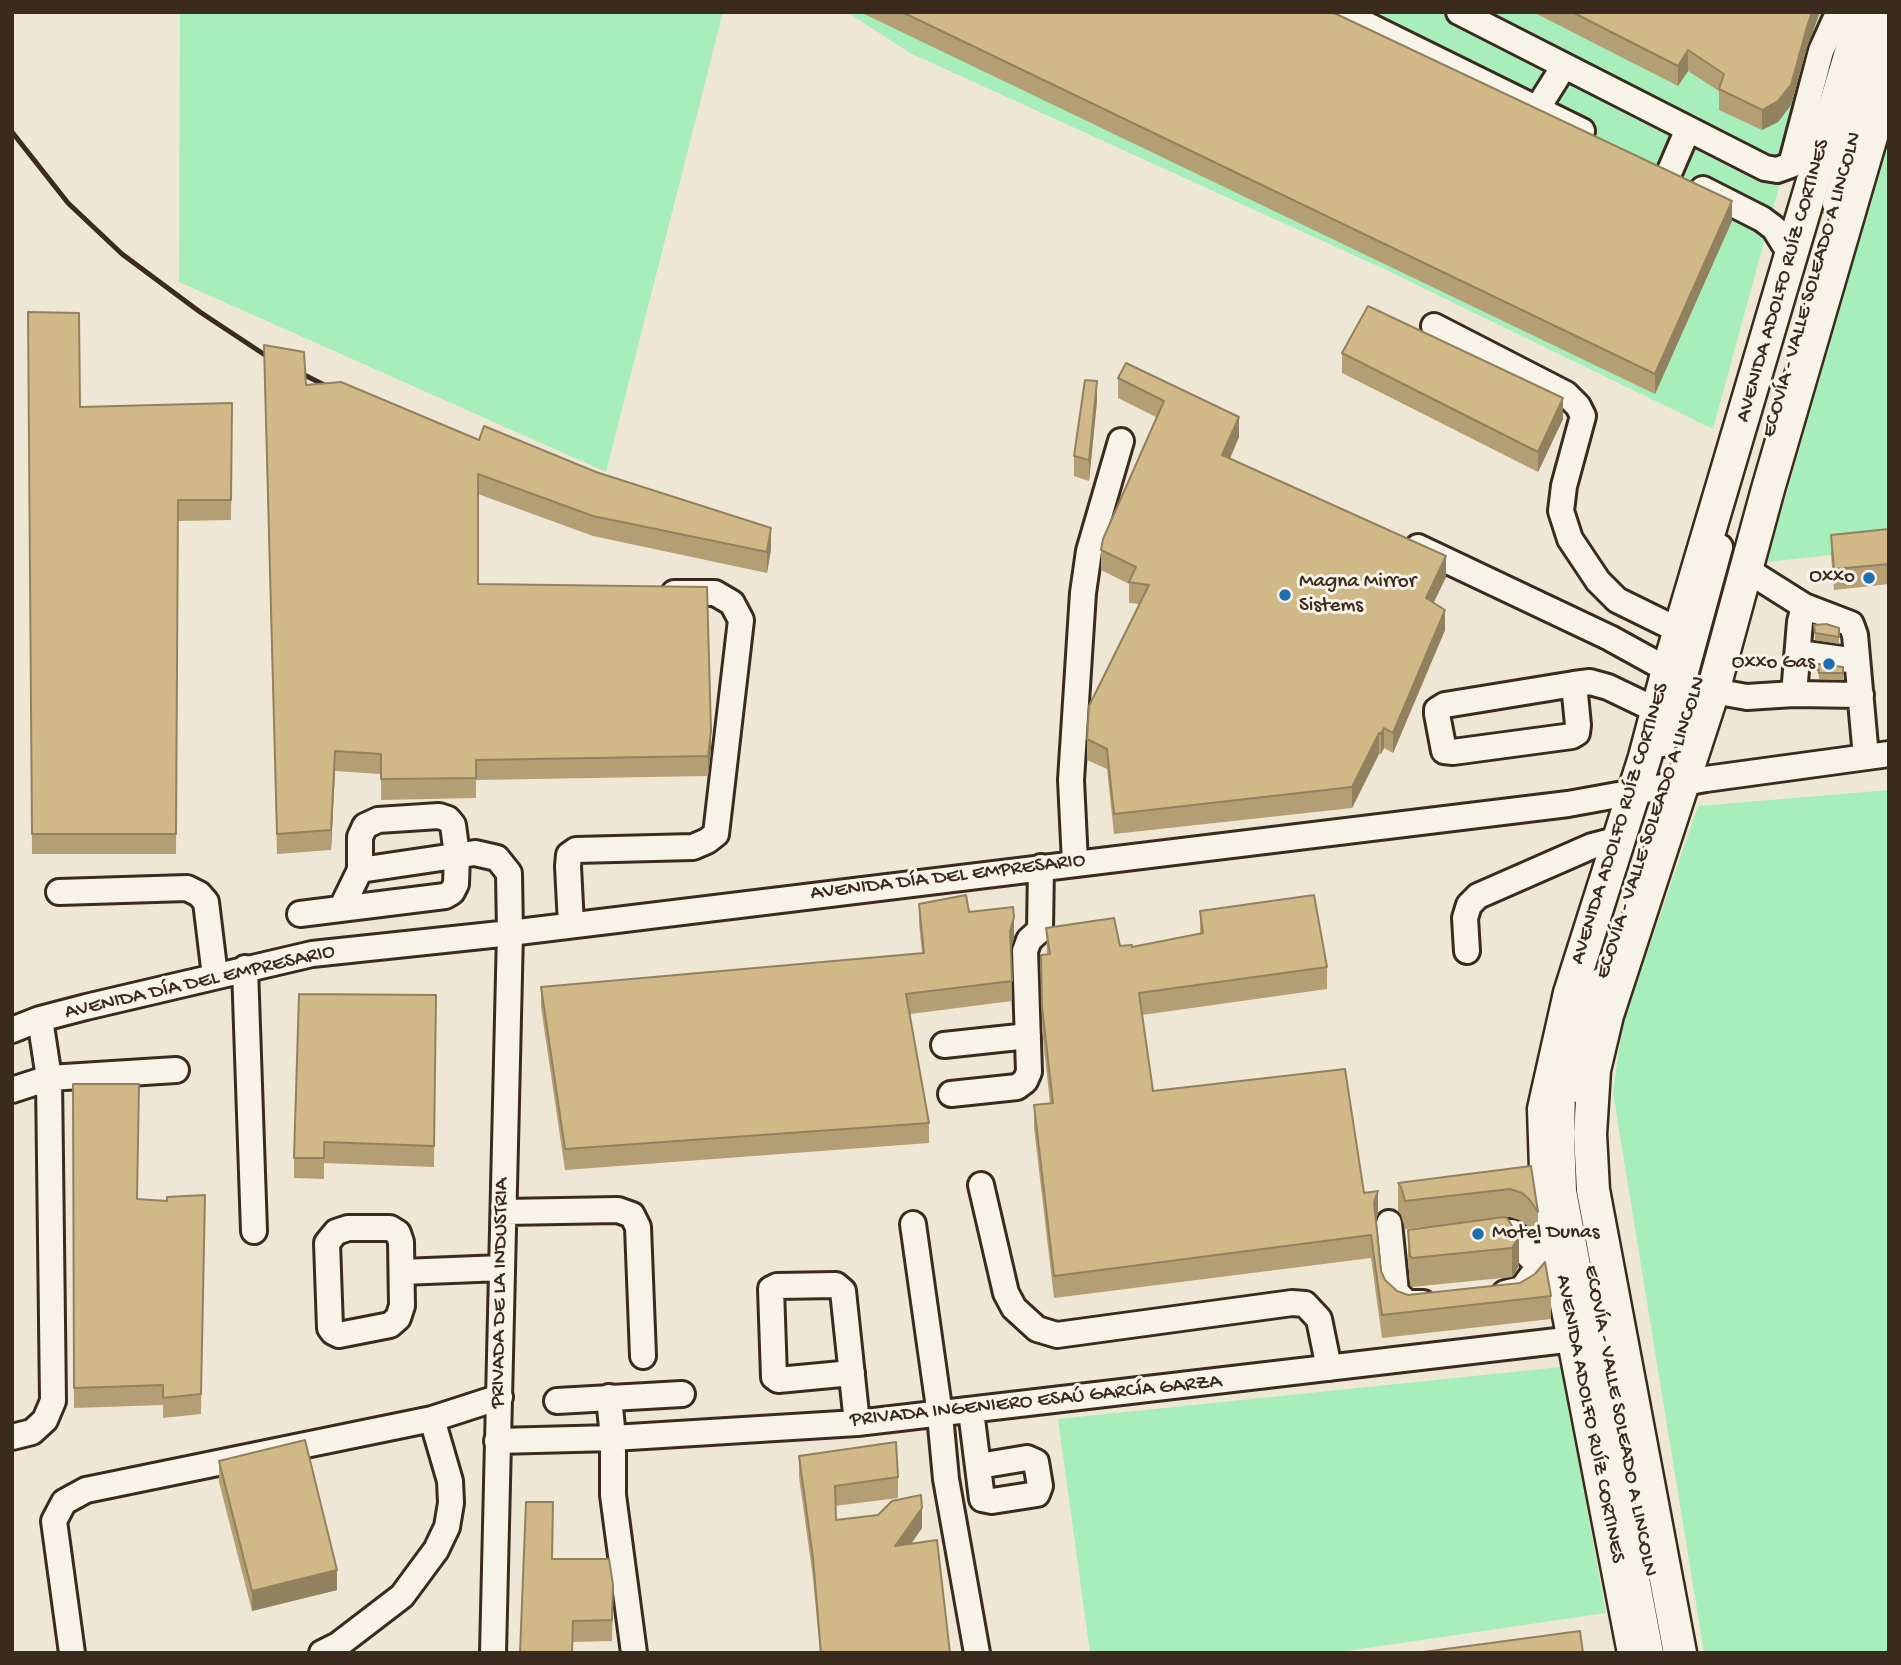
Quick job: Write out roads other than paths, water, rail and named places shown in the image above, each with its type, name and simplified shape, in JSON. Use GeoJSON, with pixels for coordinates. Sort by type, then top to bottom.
{"type":"FeatureCollection","features":[{"type":"Feature","properties":{"kind":"main road","name":"AVENIDA ADOLFO RUÍZ CORTINES"},"geometry":{"type":"LineString","coordinates":[[1680,1653],[1593,1190],[1590,1134],[1594,1070],[1658,788],[1658,711],[1668,670],[1863,12]]}},
{"type":"Feature","properties":{"kind":"main road","name":"AVENIDA ADOLFO RUÍZ CORTINES"},"geometry":{"type":"LineString","coordinates":[[1634,1653],[1559,1261],[1546,1169],[1544,1109],[1570,993],[1619,839],[1658,788],[1713,691],[1810,341],[1889,75]]}},
{"type":"Feature","properties":{"kind":"street"},"geometry":{"type":"LineString","coordinates":[[1341,12],[1597,138]]}},
{"type":"Feature","properties":{"kind":"street"},"geometry":{"type":"LineString","coordinates":[[1459,12],[1765,168],[1777,170],[1791,165],[1821,51],[1835,20],[1847,12]]}},
{"type":"Feature","properties":{"kind":"street"},"geometry":{"type":"LineString","coordinates":[[1651,1653],[1564,1191],[1563,1088],[1569,1049],[1658,788],[1684,679],[1876,12]]}},
{"type":"Feature","properties":{"kind":"street","name":"ECOVÍA - VALLE SOLEADO A LINCOLN"},"geometry":{"type":"LineString","coordinates":[[1663,1653],[1573,1168],[1573,1084],[1589,1019],[1658,788],[1699,685],[1732,575],[1889,17]]}},
{"type":"Feature","properties":{"kind":"street"},"geometry":{"type":"LineString","coordinates":[[1538,109],[1564,66]]}},
{"type":"Feature","properties":{"kind":"street"},"geometry":{"type":"LineString","coordinates":[[1669,173],[1688,129]]}},
{"type":"Feature","properties":{"kind":"street"},"geometry":{"type":"LineString","coordinates":[[1645,161],[1762,219],[1774,228],[1791,255]]}},
{"type":"Feature","properties":{"kind":"street"},"geometry":{"type":"LineString","coordinates":[[1434,326],[1566,394],[1578,405],[1583,416],[1564,486],[1561,512],[1570,539],[1598,581],[1617,600],[1680,631]]}},
{"type":"Feature","properties":{"kind":"street"},"geometry":{"type":"LineString","coordinates":[[1075,863],[1070,780],[1083,593],[1090,551],[1121,441]]}},
{"type":"Feature","properties":{"kind":"street"},"geometry":{"type":"LineString","coordinates":[[1418,547],[1610,638],[1668,670]]}},
{"type":"Feature","properties":{"kind":"street"},"geometry":{"type":"LineString","coordinates":[[1747,570],[1804,606],[1851,624],[1855,635],[1861,695],[1877,755]]}},
{"type":"Feature","properties":{"kind":"street"},"geometry":{"type":"LineString","coordinates":[[571,925],[568,866],[569,855],[576,850],[693,847],[716,834],[741,620],[732,603],[715,593],[646,592]]}},
{"type":"Feature","properties":{"kind":"street"},"geometry":{"type":"LineString","coordinates":[[1794,694],[1800,622],[1804,606]]}},
{"type":"Feature","properties":{"kind":"street"},"geometry":{"type":"LineString","coordinates":[[1799,653],[1857,661]]}},
{"type":"Feature","properties":{"kind":"street"},"geometry":{"type":"LineString","coordinates":[[1574,684],[1578,725],[1577,733],[1572,736],[1444,751],[1437,714],[1440,707],[1574,684],[1590,682],[1608,687],[1658,711]]}},
{"type":"Feature","properties":{"kind":"street"},"geometry":{"type":"LineString","coordinates":[[1713,691],[1747,697],[1794,694],[1861,695]]}},
{"type":"Feature","properties":{"kind":"street","name":"AVENIDA DÍA DEL EMPRESARIO"},"geometry":{"type":"LineString","coordinates":[[12,1030],[40,1019],[312,954],[510,933],[1555,805],[1877,755]]}},
{"type":"Feature","properties":{"kind":"street"},"geometry":{"type":"LineString","coordinates":[[300,914],[341,909],[445,896],[452,892],[456,884],[457,855],[453,825],[448,819],[439,816],[378,820],[365,826],[360,836],[360,870],[341,909]]}},
{"type":"Feature","properties":{"kind":"street"},"geometry":{"type":"LineString","coordinates":[[1467,951],[1465,918],[1469,905],[1478,896],[1592,845],[1619,839]]}},
{"type":"Feature","properties":{"kind":"street","name":"PRIVADA DE LA INDUSTRIA"},"geometry":{"type":"LineString","coordinates":[[360,870],[475,853],[497,858],[509,873],[510,933],[494,1653]]}},
{"type":"Feature","properties":{"kind":"street"},"geometry":{"type":"LineString","coordinates":[[951,1094],[1017,1087],[1025,1081],[1029,1072],[1025,950],[1029,940],[1040,930],[1041,867]]}},
{"type":"Feature","properties":{"kind":"street"},"geometry":{"type":"LineString","coordinates":[[59,892],[187,888],[199,894],[206,902],[215,976]]}},
{"type":"Feature","properties":{"kind":"street"},"geometry":{"type":"LineString","coordinates":[[245,968],[254,1231]]}},
{"type":"Feature","properties":{"kind":"street"},"geometry":{"type":"LineString","coordinates":[[12,1437],[32,1432],[45,1420],[52,1401],[49,1078],[40,1019]]}},
{"type":"Feature","properties":{"kind":"street"},"geometry":{"type":"LineString","coordinates":[[943,1045],[1028,1036]]}},
{"type":"Feature","properties":{"kind":"street"},"geometry":{"type":"LineString","coordinates":[[12,1090],[49,1078],[176,1070]]}},
{"type":"Feature","properties":{"kind":"street"},"geometry":{"type":"LineString","coordinates":[[981,1185],[1006,1293],[1014,1308],[1037,1329],[1057,1335],[1278,1305],[1305,1304],[1319,1320],[1329,1368]]}},
{"type":"Feature","properties":{"kind":"street"},"geometry":{"type":"LineString","coordinates":[[503,1212],[618,1210],[632,1214],[638,1227],[643,1356]]}},
{"type":"Feature","properties":{"kind":"street"},"geometry":{"type":"LineString","coordinates":[[913,1224],[940,1415],[946,1479],[977,1653]]}},
{"type":"Feature","properties":{"kind":"street"},"geometry":{"type":"LineString","coordinates":[[348,1228],[390,1228],[398,1233],[401,1242],[402,1272],[402,1306],[398,1318],[390,1325],[340,1335],[333,1332],[330,1328],[327,1243],[336,1232],[348,1228]]}},
{"type":"Feature","properties":{"kind":"street"},"geometry":{"type":"LineString","coordinates":[[1472,1234],[1512,1232],[1521,1240],[1529,1256],[1559,1261]]}},
{"type":"Feature","properties":{"kind":"street"},"geometry":{"type":"LineString","coordinates":[[1419,1242],[1391,1235],[1395,1287],[1400,1298],[1413,1304],[1450,1299]]}},
{"type":"Feature","properties":{"kind":"street"},"geometry":{"type":"LineString","coordinates":[[1488,1295],[1518,1291],[1526,1285],[1535,1271],[1559,1261]]}},
{"type":"Feature","properties":{"kind":"street"},"geometry":{"type":"LineString","coordinates":[[402,1272],[502,1268]]}},
{"type":"Feature","properties":{"kind":"street"},"geometry":{"type":"LineString","coordinates":[[852,1373],[778,1380],[774,1377],[771,1289],[778,1286],[836,1285],[844,1291],[857,1423]]}},
{"type":"Feature","properties":{"kind":"street","name":"PRIVADA INGENIERO ESAÚ GARCÍA GARZA"},"geometry":{"type":"LineString","coordinates":[[497,1441],[613,1438],[857,1423],[1574,1339]]}},
{"type":"Feature","properties":{"kind":"street"},"geometry":{"type":"LineString","coordinates":[[557,1401],[681,1394]]}},
{"type":"Feature","properties":{"kind":"street"},"geometry":{"type":"LineString","coordinates":[[72,1653],[54,1521],[64,1502],[86,1490],[432,1419],[500,1396]]}},
{"type":"Feature","properties":{"kind":"street"},"geometry":{"type":"LineString","coordinates":[[610,1397],[613,1495],[634,1653]]}},
{"type":"Feature","properties":{"kind":"street"},"geometry":{"type":"LineString","coordinates":[[971,1411],[979,1466]]}},
{"type":"Feature","properties":{"kind":"street"},"geometry":{"type":"LineString","coordinates":[[322,1653],[338,1645],[402,1597],[436,1550],[447,1527],[451,1503],[450,1480],[432,1419]]}},
{"type":"Feature","properties":{"kind":"railway"},"geometry":{"type":"LineString","coordinates":[[12,132],[68,203],[122,254],[200,312],[265,355],[340,393]]}},
{"type":"Feature","properties":{"kind":"place","name":"Oxxo"},"geometry":{"type":"Point","coordinates":[1869,578]}},
{"type":"Feature","properties":{"kind":"place","name":"Magna Mirror Sistems"},"geometry":{"type":"Point","coordinates":[1285,595]}},
{"type":"Feature","properties":{"kind":"place","name":"Oxxo Gas"},"geometry":{"type":"Point","coordinates":[1829,664]}},
{"type":"Feature","properties":{"kind":"place","name":"Motel Dunas"},"geometry":{"type":"Point","coordinates":[1478,1234]}}]}
